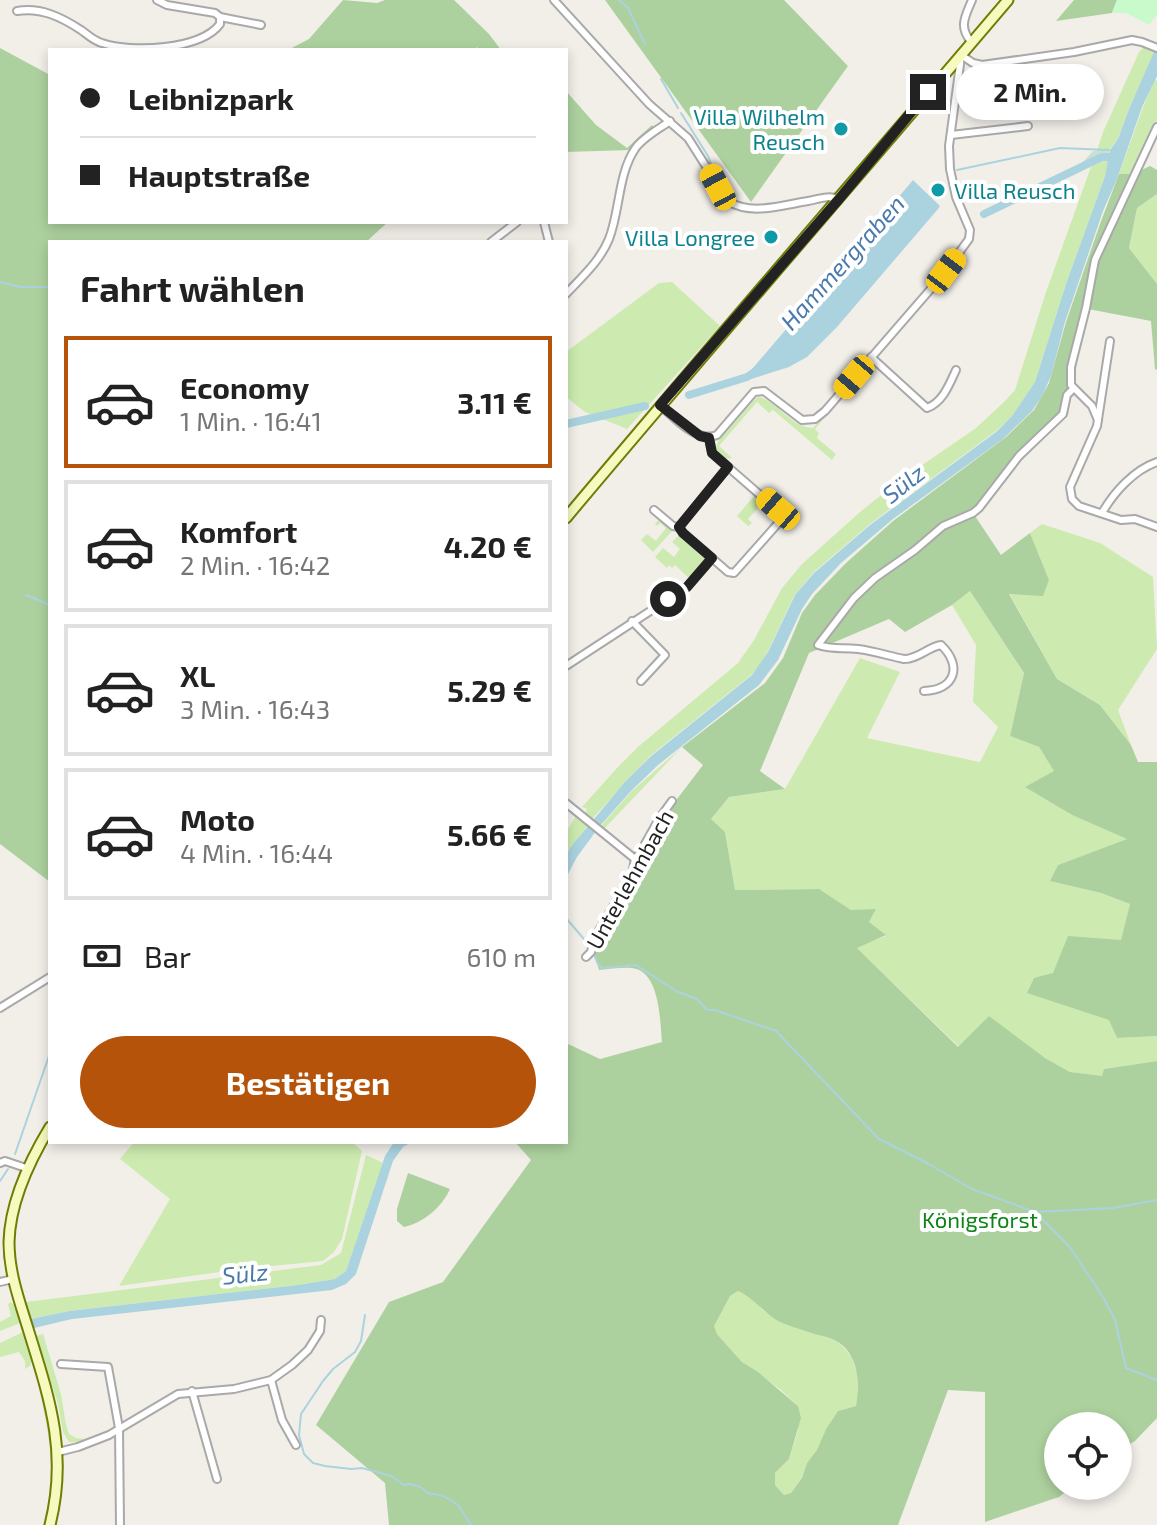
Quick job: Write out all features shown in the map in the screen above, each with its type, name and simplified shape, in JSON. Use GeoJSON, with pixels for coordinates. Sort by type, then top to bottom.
{"type":"FeatureCollection","features":[{"type":"Feature","properties":{"kind":"main road"},"geometry":{"type":"LineString","coordinates":[[568,516],[1008,0]]}},
{"type":"Feature","properties":{"kind":"main road"},"geometry":{"type":"LineString","coordinates":[[48,1131],[18,1196],[9,1241],[13,1279],[49,1397],[58,1452],[57,1494],[50,1525]]}},
{"type":"Feature","properties":{"kind":"street"},"geometry":{"type":"LineString","coordinates":[[157,0],[167,5],[206,10],[220,17],[261,25]]}},
{"type":"Feature","properties":{"kind":"street"},"geometry":{"type":"LineString","coordinates":[[554,0],[649,104],[688,138],[724,198],[735,206],[744,209],[766,208],[826,197],[839,199]]}},
{"type":"Feature","properties":{"kind":"street"},"geometry":{"type":"LineString","coordinates":[[972,0],[963,25],[972,43]]}},
{"type":"Feature","properties":{"kind":"street"},"geometry":{"type":"LineString","coordinates":[[17,11],[31,9],[46,12],[64,20],[91,39],[125,48],[167,46],[205,37],[215,31],[220,17]]}},
{"type":"Feature","properties":{"kind":"street"},"geometry":{"type":"LineString","coordinates":[[660,405],[700,436],[709,438],[717,435],[754,392],[764,391],[802,420],[815,419],[946,271],[971,235],[952,182],[949,158],[961,55],[982,65],[1132,40],[1154,47]]}},
{"type":"Feature","properties":{"kind":"street"},"geometry":{"type":"LineString","coordinates":[[568,292],[596,262],[609,240],[623,176],[636,147],[670,121]]}},
{"type":"Feature","properties":{"kind":"street"},"geometry":{"type":"LineString","coordinates":[[951,135],[1028,126]]}},
{"type":"Feature","properties":{"kind":"street"},"geometry":{"type":"LineString","coordinates":[[1098,420],[1092,406],[1073,389],[1071,367],[1095,260],[1157,127]]}},
{"type":"Feature","properties":{"kind":"street"},"geometry":{"type":"LineString","coordinates":[[494,240],[514,224]]}},
{"type":"Feature","properties":{"kind":"street"},"geometry":{"type":"LineString","coordinates":[[1110,341],[1098,420],[1070,493],[1079,506],[1121,520],[1138,520],[1157,527]]}},
{"type":"Feature","properties":{"kind":"street"},"geometry":{"type":"LineString","coordinates":[[871,357],[927,408],[934,405],[947,390],[956,370]]}},
{"type":"Feature","properties":{"kind":"street"},"geometry":{"type":"LineString","coordinates":[[924,691],[932,691],[948,683],[953,674],[954,663],[941,645],[919,656],[904,659],[853,648],[831,649],[818,645],[854,598],[875,578],[943,526],[979,508],[1019,456],[1063,414],[1067,395],[1073,389]]}},
{"type":"Feature","properties":{"kind":"street"},"geometry":{"type":"LineString","coordinates":[[654,510],[673,526],[679,527],[728,572],[734,573],[781,520],[782,514],[712,453],[709,438]]}},
{"type":"Feature","properties":{"kind":"street"},"geometry":{"type":"LineString","coordinates":[[1102,513],[1110,499],[1126,483],[1146,466],[1157,462]]}},
{"type":"Feature","properties":{"kind":"street"},"geometry":{"type":"LineString","coordinates":[[679,527],[728,467]]}},
{"type":"Feature","properties":{"kind":"street"},"geometry":{"type":"LineString","coordinates":[[568,665],[687,587],[712,558]]}},
{"type":"Feature","properties":{"kind":"street"},"geometry":{"type":"LineString","coordinates":[[632,621],[665,655],[641,681]]}},
{"type":"Feature","properties":{"kind":"street","name":"Unterlehmbach"},"geometry":{"type":"LineString","coordinates":[[586,957],[632,874],[635,859],[672,801]]}},
{"type":"Feature","properties":{"kind":"street"},"geometry":{"type":"LineString","coordinates":[[568,805],[635,859]]}},
{"type":"Feature","properties":{"kind":"street"},"geometry":{"type":"LineString","coordinates":[[0,1008],[48,978]]}},
{"type":"Feature","properties":{"kind":"street"},"geometry":{"type":"LineString","coordinates":[[0,1163],[5,1161],[29,1169]]}},
{"type":"Feature","properties":{"kind":"street"},"geometry":{"type":"LineString","coordinates":[[0,1282],[13,1279]]}},
{"type":"Feature","properties":{"kind":"street"},"geometry":{"type":"LineString","coordinates":[[58,1452],[78,1447],[119,1428],[171,1397],[192,1391],[234,1389],[271,1380],[308,1350],[320,1331],[321,1320]]}},
{"type":"Feature","properties":{"kind":"street"},"geometry":{"type":"LineString","coordinates":[[61,1364],[108,1367],[119,1428],[120,1525]]}},
{"type":"Feature","properties":{"kind":"street"},"geometry":{"type":"LineString","coordinates":[[271,1380],[282,1420],[296,1445]]}},
{"type":"Feature","properties":{"kind":"street"},"geometry":{"type":"LineString","coordinates":[[192,1391],[217,1479]]}},
{"type":"Feature","properties":{"kind":"green space"},"geometry":{"type":"Polygon","coordinates":[[[343,0],[377,3],[385,0],[454,0],[500,48],[292,48],[309,39],[343,0]]]}},
{"type":"Feature","properties":{"kind":"green space"},"geometry":{"type":"Polygon","coordinates":[[[605,0],[784,0],[848,66],[751,202],[605,0]]]}},
{"type":"Feature","properties":{"kind":"green space"},"geometry":{"type":"Polygon","coordinates":[[[1074,0],[1117,0],[1112,13],[1056,21],[1074,0]]]}},
{"type":"Feature","properties":{"kind":"green space"},"geometry":{"type":"Polygon","coordinates":[[[1117,0],[1157,0],[1157,14],[1149,25],[1126,13],[1112,13],[1117,0]]]}},
{"type":"Feature","properties":{"kind":"green space"},"geometry":{"type":"Polygon","coordinates":[[[1144,47],[1155,51],[1118,139],[1109,150],[1097,151],[1139,52],[1144,47]]]}},
{"type":"Feature","properties":{"kind":"green space"},"geometry":{"type":"Polygon","coordinates":[[[0,48],[48,74],[48,224],[386,224],[368,240],[48,240],[48,880],[0,844],[0,48]]]}},
{"type":"Feature","properties":{"kind":"green space"},"geometry":{"type":"Polygon","coordinates":[[[1155,79],[1157,120],[1133,174],[1119,174],[1143,107],[1155,79]]]}},
{"type":"Feature","properties":{"kind":"green space"},"geometry":{"type":"Polygon","coordinates":[[[568,93],[596,125],[627,148],[652,125],[656,130],[630,150],[568,152],[568,93]]]}},
{"type":"Feature","properties":{"kind":"green space"},"geometry":{"type":"Polygon","coordinates":[[[1109,150],[1108,162],[1100,161],[1085,169],[1082,163],[1093,151],[1109,150]]]}},
{"type":"Feature","properties":{"kind":"green space"},"geometry":{"type":"Polygon","coordinates":[[[1108,162],[1105,176],[1035,382],[1012,416],[870,524],[814,572],[794,596],[760,665],[650,756],[591,820],[585,814],[587,809],[582,807],[639,746],[738,663],[782,588],[802,564],[899,481],[976,428],[1015,390],[1092,164],[1108,162]]]}},
{"type":"Feature","properties":{"kind":"green space","name":"Königsforst"},"geometry":{"type":"Polygon","coordinates":[[[1150,166],[1157,170],[1157,194],[1137,208],[1129,248],[1157,284],[1157,370],[1151,321],[1088,309],[1066,417],[1020,462],[975,516],[1001,555],[1030,533],[1049,580],[1043,596],[1009,594],[1057,679],[1100,705],[1131,745],[1138,762],[1157,762],[1157,1036],[1117,1038],[1109,1020],[1027,993],[1034,978],[1053,973],[1068,936],[1121,940],[1130,904],[1101,893],[1050,881],[1058,865],[1127,839],[1072,815],[1025,787],[1054,771],[1039,747],[1010,736],[1024,673],[970,591],[905,632],[889,619],[809,653],[760,771],[785,789],[729,797],[711,819],[725,832],[735,890],[819,889],[851,910],[876,909],[869,922],[886,935],[857,948],[958,1047],[989,1016],[1045,1058],[1070,1072],[1102,1076],[1104,1069],[1157,1061],[1157,1418],[1132,1443],[1132,1412],[1044,1412],[1044,1500],[1050,1500],[985,1522],[985,1392],[948,1390],[898,1525],[389,1525],[385,1483],[316,1425],[389,1302],[443,1282],[531,1160],[517,1144],[568,1144],[568,1044],[600,1059],[662,1042],[657,998],[648,978],[632,968],[599,970],[595,955],[597,945],[661,820],[703,765],[682,747],[765,683],[783,658],[802,613],[846,563],[893,521],[1006,437],[1034,410],[1049,383],[1066,322],[1119,174],[1133,174],[1150,166]],[[738,1291],[730,1296],[714,1326],[717,1334],[742,1362],[798,1406],[801,1418],[789,1459],[775,1473],[775,1485],[784,1495],[791,1493],[802,1478],[807,1463],[838,1411],[856,1406],[856,1371],[850,1355],[838,1342],[778,1321],[738,1291]]]}},
{"type":"Feature","properties":{"kind":"green space"},"geometry":{"type":"Polygon","coordinates":[[[1157,194],[1157,284],[1129,248],[1137,208],[1157,194]]]}},
{"type":"Feature","properties":{"kind":"green space"},"geometry":{"type":"Polygon","coordinates":[[[672,282],[720,326],[627,429],[585,412],[568,399],[568,351],[659,283],[672,282]]]}},
{"type":"Feature","properties":{"kind":"green space"},"geometry":{"type":"Polygon","coordinates":[[[853,383],[815,429],[819,433],[817,438],[836,454],[832,460],[773,410],[769,413],[757,402],[719,446],[732,458],[724,459],[715,449],[719,440],[756,398],[767,401],[798,424],[813,428],[853,383]]]}},
{"type":"Feature","properties":{"kind":"green space"},"geometry":{"type":"Polygon","coordinates":[[[755,495],[776,514],[776,520],[760,506],[748,519],[752,523],[748,526],[737,516],[755,495]]]}},
{"type":"Feature","properties":{"kind":"green space"},"geometry":{"type":"Polygon","coordinates":[[[660,518],[673,530],[653,552],[641,540],[647,534],[656,541],[666,528],[660,523],[655,524],[660,518]]]}},
{"type":"Feature","properties":{"kind":"green space"},"geometry":{"type":"Polygon","coordinates":[[[1042,524],[1100,543],[1153,577],[1157,649],[1118,710],[1131,745],[1100,705],[1057,679],[1009,593],[1049,580],[1030,533],[1042,524]]]}},
{"type":"Feature","properties":{"kind":"green space"},"geometry":{"type":"Polygon","coordinates":[[[679,535],[706,559],[691,580],[675,565],[667,568],[655,557],[663,548],[674,557],[680,549],[672,542],[679,535]]]}},
{"type":"Feature","properties":{"kind":"green space"},"geometry":{"type":"Polygon","coordinates":[[[970,591],[1024,673],[1010,736],[1039,747],[1055,772],[1026,787],[1072,815],[1128,839],[1058,865],[1051,881],[1101,893],[1130,904],[1121,941],[1110,1020],[1117,1038],[1157,1036],[1157,1061],[1104,1069],[1103,1077],[1070,1072],[1045,1058],[959,1047],[856,947],[886,936],[869,922],[875,910],[851,910],[818,889],[735,890],[725,832],[711,819],[729,797],[785,789],[860,658],[900,672],[867,738],[980,762],[998,727],[973,702],[976,645],[952,605],[970,591]]]}},
{"type":"Feature","properties":{"kind":"green space"},"geometry":{"type":"Polygon","coordinates":[[[682,747],[603,830],[600,827],[632,791],[682,747]]]}},
{"type":"Feature","properties":{"kind":"green space"},"geometry":{"type":"Polygon","coordinates":[[[576,816],[588,825],[568,852],[568,829],[576,816]]]}},
{"type":"Feature","properties":{"kind":"green space"},"geometry":{"type":"Polygon","coordinates":[[[132,1144],[354,1144],[362,1151],[342,1239],[334,1252],[323,1261],[119,1286],[170,1199],[120,1159],[132,1144]]]}},
{"type":"Feature","properties":{"kind":"green space"},"geometry":{"type":"Polygon","coordinates":[[[366,1155],[383,1163],[346,1271],[335,1279],[69,1311],[31,1319],[26,1302],[321,1265],[341,1253],[366,1155]]]}},
{"type":"Feature","properties":{"kind":"green space"},"geometry":{"type":"Polygon","coordinates":[[[408,1173],[450,1189],[431,1213],[404,1227],[397,1221],[397,1209],[408,1173]]]}},
{"type":"Feature","properties":{"kind":"green space"},"geometry":{"type":"Polygon","coordinates":[[[738,1291],[752,1297],[764,1311],[806,1331],[837,1341],[852,1358],[857,1374],[856,1406],[838,1411],[817,1451],[807,1463],[802,1478],[791,1493],[784,1495],[775,1485],[775,1473],[789,1459],[798,1431],[798,1406],[742,1362],[717,1334],[713,1325],[730,1296],[738,1291]]]}},
{"type":"Feature","properties":{"kind":"green space"},"geometry":{"type":"Polygon","coordinates":[[[11,1302],[20,1323],[0,1331],[0,1322],[11,1316],[8,1304],[11,1302]]]}},
{"type":"Feature","properties":{"kind":"green space"},"geometry":{"type":"Polygon","coordinates":[[[23,1332],[32,1360],[25,1369],[25,1361],[19,1352],[0,1357],[0,1343],[23,1332]]]}},
{"type":"Feature","properties":{"kind":"green space"},"geometry":{"type":"Polygon","coordinates":[[[43,1334],[69,1434],[85,1439],[78,1442],[69,1442],[63,1432],[58,1404],[36,1336],[43,1334]]]}},
{"type":"Feature","properties":{"kind":"green space"},"geometry":{"type":"Polygon","coordinates":[[[38,1381],[41,1382],[50,1422],[55,1481],[46,1525],[43,1525],[50,1498],[51,1465],[38,1381]]]}},
{"type":"Feature","properties":{"kind":"water"},"geometry":{"type":"Polygon","coordinates":[[[1157,45],[1157,76],[1142,107],[1103,211],[1065,322],[1051,376],[1032,411],[1003,439],[893,519],[841,563],[812,594],[778,660],[759,685],[658,765],[631,791],[599,827],[568,874],[568,852],[625,782],[650,757],[752,675],[768,652],[795,595],[814,573],[870,525],[996,432],[1012,416],[1035,382],[1105,176],[1110,150],[1118,139],[1157,45]]]}},
{"type":"Feature","properties":{"kind":"water"},"geometry":{"type":"Polygon","coordinates":[[[913,180],[940,206],[938,209],[837,327],[807,357],[789,367],[748,380],[747,375],[913,180]]]}},
{"type":"Feature","properties":{"kind":"water"},"geometry":{"type":"Polygon","coordinates":[[[393,1144],[408,1144],[393,1161],[356,1274],[346,1284],[332,1290],[72,1319],[34,1328],[31,1319],[69,1311],[335,1279],[346,1271],[385,1156],[393,1144]]]}},
{"type":"Feature","properties":{"kind":"waterway"},"geometry":{"type":"LineString","coordinates":[[619,0],[628,8],[645,44]]}},
{"type":"Feature","properties":{"kind":"waterway"},"geometry":{"type":"LineString","coordinates":[[661,79],[678,108]]}},
{"type":"Feature","properties":{"kind":"waterway"},"geometry":{"type":"LineString","coordinates":[[681,113],[708,156],[717,179]]}},
{"type":"Feature","properties":{"kind":"waterway"},"geometry":{"type":"LineString","coordinates":[[957,170],[1060,148],[1109,150]]}},
{"type":"Feature","properties":{"kind":"waterway"},"geometry":{"type":"LineString","coordinates":[[984,214],[1102,157],[1116,157]]}},
{"type":"Feature","properties":{"kind":"waterway"},"geometry":{"type":"LineString","coordinates":[[777,204],[815,196]]}},
{"type":"Feature","properties":{"kind":"waterway"},"geometry":{"type":"LineString","coordinates":[[0,282],[20,287],[48,287]]}},
{"type":"Feature","properties":{"kind":"waterway","name":"Hammergraben"},"geometry":{"type":"LineString","coordinates":[[689,395],[747,377],[756,371]]}},
{"type":"Feature","properties":{"kind":"waterway","name":"Hammergraben"},"geometry":{"type":"LineString","coordinates":[[568,424],[645,406]]}},
{"type":"Feature","properties":{"kind":"waterway"},"geometry":{"type":"LineString","coordinates":[[26,595],[48,604]]}},
{"type":"Feature","properties":{"kind":"waterway"},"geometry":{"type":"LineString","coordinates":[[568,920],[589,945]]}},
{"type":"Feature","properties":{"kind":"waterway"},"geometry":{"type":"LineString","coordinates":[[593,952],[602,968],[636,965],[676,991],[697,999],[707,1010],[776,1031],[879,1139],[972,1189],[1035,1212],[1069,1246],[1103,1297],[1115,1320],[1126,1368],[1157,1380]]}},
{"type":"Feature","properties":{"kind":"waterway","name":"Hammergraben"},"geometry":{"type":"LineString","coordinates":[[15,1154],[48,1059]]}},
{"type":"Feature","properties":{"kind":"waterway","name":"Hammergraben"},"geometry":{"type":"LineString","coordinates":[[0,1181],[8,1169]]}},
{"type":"Feature","properties":{"kind":"waterway"},"geometry":{"type":"LineString","coordinates":[[1035,1212],[1113,1208],[1157,1200]]}},
{"type":"Feature","properties":{"kind":"waterway"},"geometry":{"type":"LineString","coordinates":[[365,1315],[361,1341],[355,1352],[333,1369],[301,1414],[299,1435],[304,1454],[313,1463],[362,1468],[391,1476],[404,1485],[410,1484],[428,1493],[444,1496],[458,1505],[471,1525]]}},
{"type":"Feature","properties":{"kind":"place","name":"Villa Wilhelm Reusch"},"geometry":{"type":"Point","coordinates":[841,129]}},
{"type":"Feature","properties":{"kind":"place","name":"Villa Reusch"},"geometry":{"type":"Point","coordinates":[938,190]}},
{"type":"Feature","properties":{"kind":"place","name":"Villa Longree"},"geometry":{"type":"Point","coordinates":[771,237]}},
{"type":"Feature","properties":{"kind":"route"},"geometry":{"type":"LineString","coordinates":[[668,599],[687,587],[712,558],[679,527],[728,467],[712,453],[709,438],[700,436],[660,405],[928,92]]}},
{"type":"Feature","properties":{"kind":"water label","name":"Sülz"},"geometry":{"type":"Point","coordinates":[903,483]}},
{"type":"Feature","properties":{"kind":"water label","name":"Sülz"},"geometry":{"type":"Point","coordinates":[245,1273]}}]}
